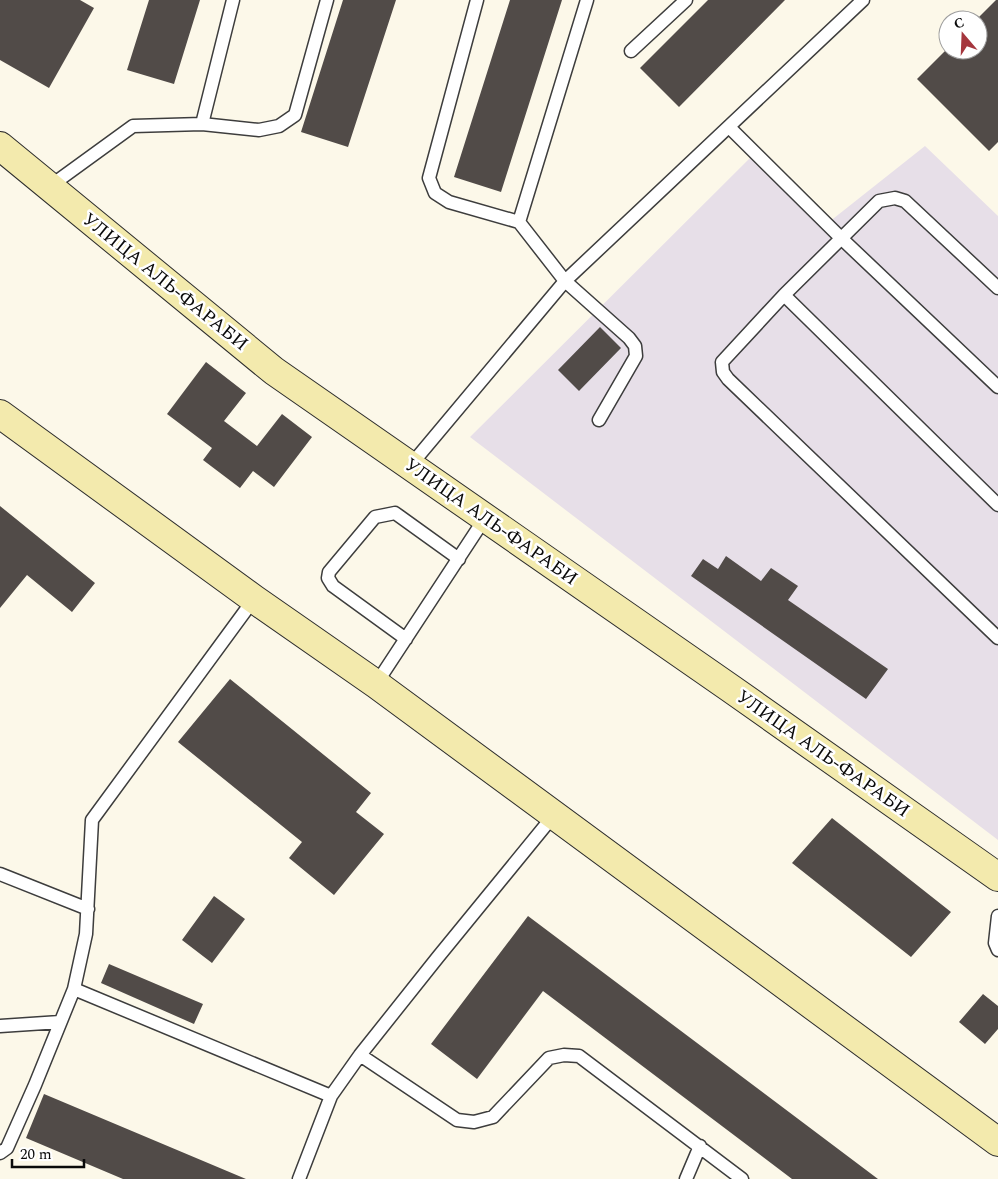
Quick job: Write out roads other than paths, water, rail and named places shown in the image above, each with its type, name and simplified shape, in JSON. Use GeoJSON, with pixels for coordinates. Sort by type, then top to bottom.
{"type":"FeatureCollection","features":[{"type":"Feature","properties":{"kind":"main road","name":"УЛИЦА АЛЬ-ФАРАБИ"},"geometry":{"type":"LineString","coordinates":[[0,146],[274,371],[997,874]]}},
{"type":"Feature","properties":{"kind":"main road"},"geometry":{"type":"LineString","coordinates":[[0,414],[254,599],[376,684],[998,1142]]}},
{"type":"Feature","properties":{"kind":"lane"},"geometry":{"type":"LineString","coordinates":[[202,124],[233,0]]}},
{"type":"Feature","properties":{"kind":"lane"},"geometry":{"type":"LineString","coordinates":[[49,187],[133,126],[202,124],[260,130],[279,126],[295,115],[327,0]]}},
{"type":"Feature","properties":{"kind":"lane"},"geometry":{"type":"LineString","coordinates":[[477,0],[429,178],[435,193],[449,202],[519,222],[564,281],[629,338],[635,346],[636,356],[599,420]]}},
{"type":"Feature","properties":{"kind":"lane"},"geometry":{"type":"LineString","coordinates":[[519,222],[587,0]]}},
{"type":"Feature","properties":{"kind":"lane"},"geometry":{"type":"LineString","coordinates":[[631,51],[686,0]]}},
{"type":"Feature","properties":{"kind":"lane"},"geometry":{"type":"LineString","coordinates":[[410,466],[564,281],[863,0]]}},
{"type":"Feature","properties":{"kind":"lane"},"geometry":{"type":"LineString","coordinates":[[729,127],[841,238],[998,387]]}},
{"type":"Feature","properties":{"kind":"lane"},"geometry":{"type":"LineString","coordinates":[[998,288],[905,201],[894,198],[879,201],[784,295],[722,362],[722,372],[998,638]]}},
{"type":"Feature","properties":{"kind":"lane"},"geometry":{"type":"LineString","coordinates":[[784,295],[998,505]]}},
{"type":"Feature","properties":{"kind":"lane"},"geometry":{"type":"LineString","coordinates":[[406,639],[332,586],[328,578],[330,572],[375,517],[395,512],[459,559]]}},
{"type":"Feature","properties":{"kind":"lane"},"geometry":{"type":"LineString","coordinates":[[376,684],[485,518]]}},
{"type":"Feature","properties":{"kind":"lane"},"geometry":{"type":"LineString","coordinates":[[0,1153],[8,1148],[74,989],[86,934],[92,820],[254,599]]}},
{"type":"Feature","properties":{"kind":"lane"},"geometry":{"type":"LineString","coordinates":[[299,1179],[331,1096],[360,1055],[554,815]]}},
{"type":"Feature","properties":{"kind":"lane"},"geometry":{"type":"LineString","coordinates":[[0,874],[88,909]]}},
{"type":"Feature","properties":{"kind":"lane"},"geometry":{"type":"LineString","coordinates":[[998,916],[996,943],[998,950]]}},
{"type":"Feature","properties":{"kind":"lane"},"geometry":{"type":"LineString","coordinates":[[74,989],[331,1096]]}},
{"type":"Feature","properties":{"kind":"lane"},"geometry":{"type":"LineString","coordinates":[[0,1026],[60,1022]]}},
{"type":"Feature","properties":{"kind":"lane"},"geometry":{"type":"LineString","coordinates":[[360,1055],[456,1120],[474,1122],[493,1117],[549,1058],[564,1055],[579,1056],[742,1179]]}},
{"type":"Feature","properties":{"kind":"lane"},"geometry":{"type":"LineString","coordinates":[[686,1179],[700,1146]]}}]}
